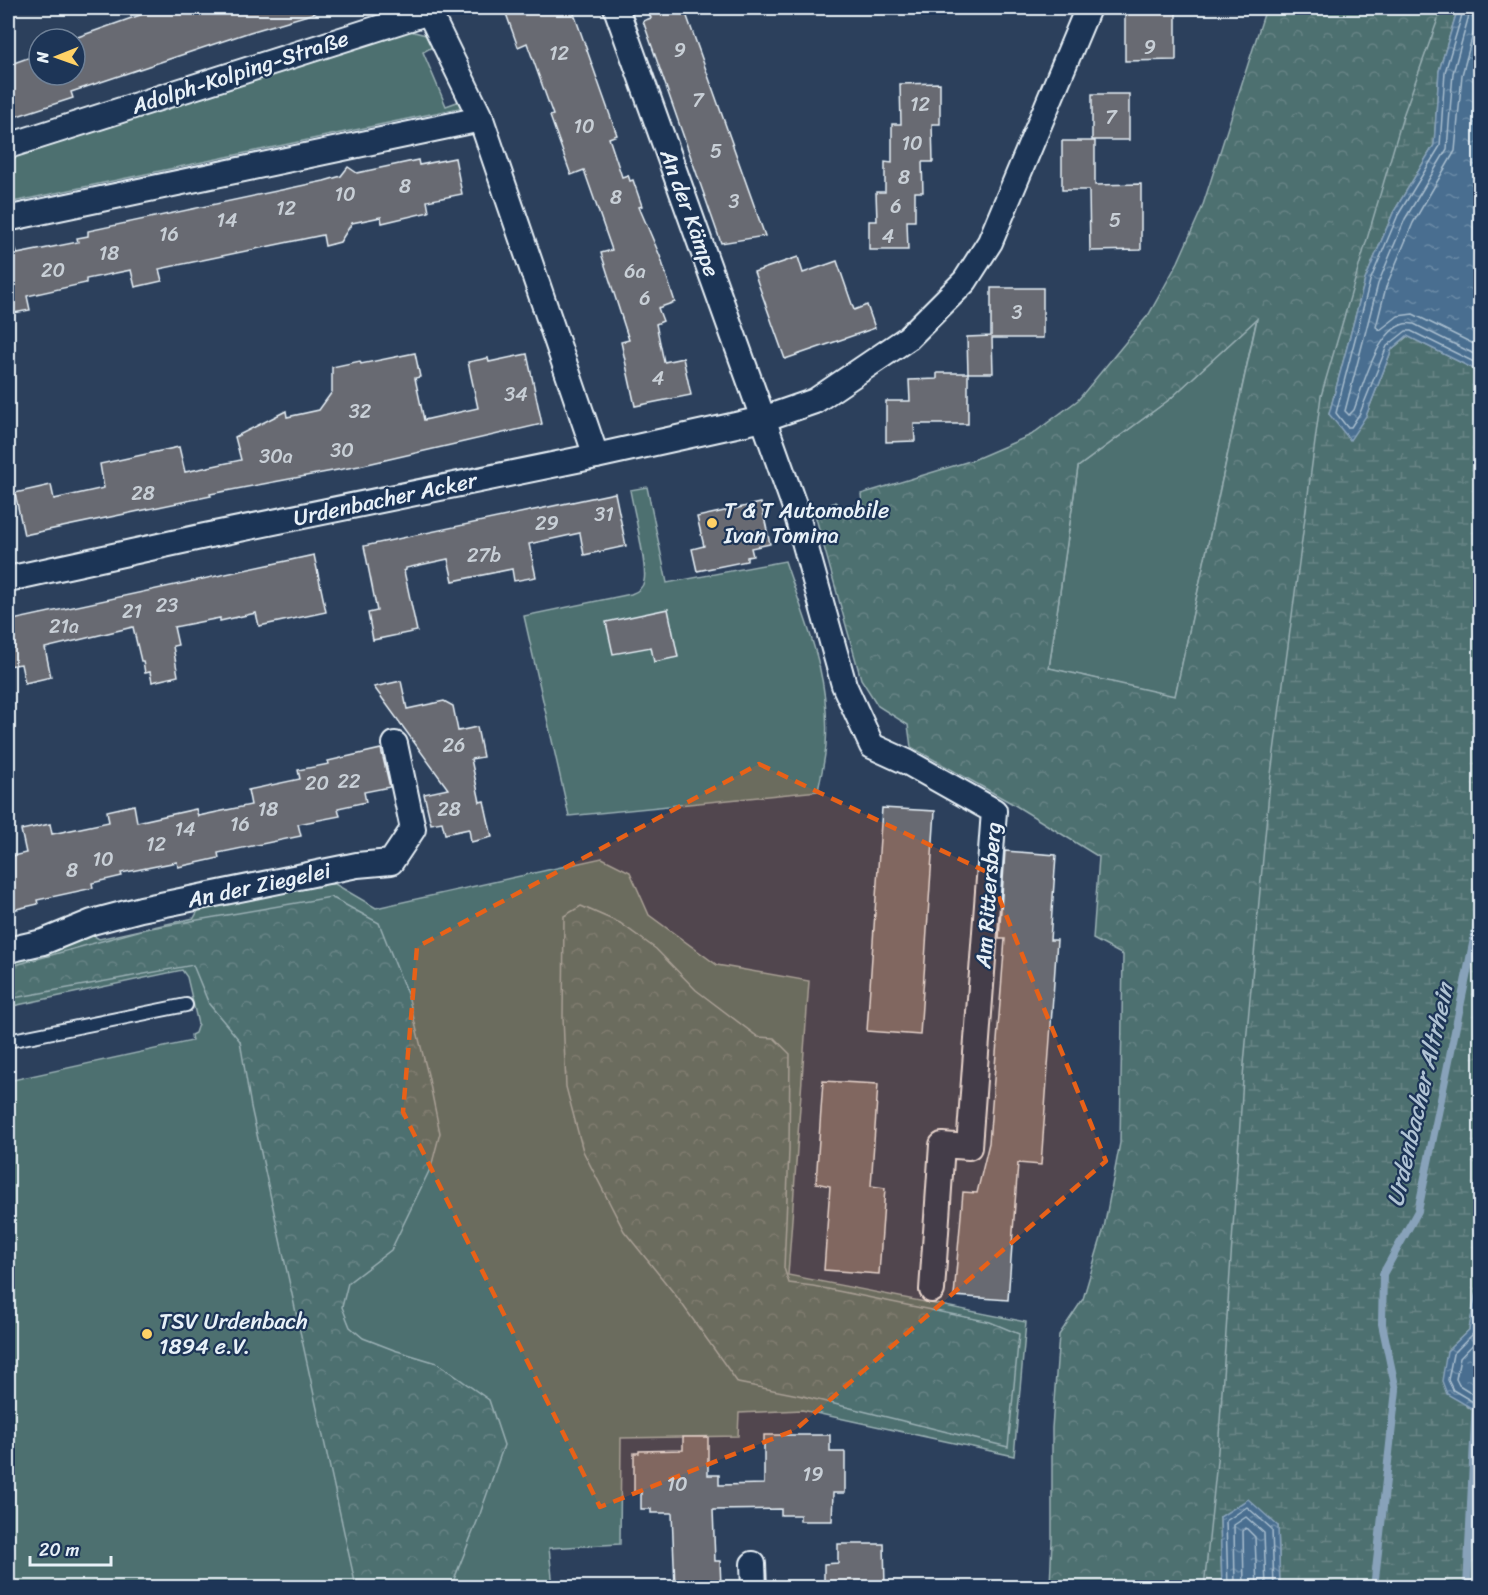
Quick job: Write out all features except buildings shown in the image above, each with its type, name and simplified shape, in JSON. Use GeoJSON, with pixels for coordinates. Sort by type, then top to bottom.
{"type":"FeatureCollection","features":[{"type":"Feature","properties":{"kind":"street","name":"An der Kämpe"},"geometry":{"type":"LineString","coordinates":[[616,8],[763,419]]}},
{"type":"Feature","properties":{"kind":"street","name":"Urdenbacher Acker"},"geometry":{"type":"LineString","coordinates":[[8,579],[596,456],[763,419],[815,401],[908,338],[965,281],[990,242],[1088,8]]}},
{"type":"Feature","properties":{"kind":"street","name":"Adolph-Kolping-Straße"},"geometry":{"type":"LineString","coordinates":[[8,146],[429,12],[481,118],[596,456]]}},
{"type":"Feature","properties":{"kind":"street"},"geometry":{"type":"LineString","coordinates":[[8,217],[23,216],[481,118]]}},
{"type":"Feature","properties":{"kind":"street","name":"Am Rittersberg"},"geometry":{"type":"LineString","coordinates":[[763,419],[794,505],[844,685],[872,746],[907,762],[994,811],[969,1147],[942,1144],[932,1290]]}},
{"type":"Feature","properties":{"kind":"street","name":"An der Ziegelei"},"geometry":{"type":"LineString","coordinates":[[8,950],[43,942],[92,922],[141,909],[357,866],[391,862],[412,829],[395,744]]}},
{"type":"Feature","properties":{"kind":"lane"},"geometry":{"type":"LineString","coordinates":[[8,1041],[186,1005]]}},
{"type":"Feature","properties":{"kind":"highlighted area"},"geometry":{"type":"Polygon","coordinates":[[[759,764],[989,873],[1106,1161],[795,1430],[600,1507],[403,1112],[417,947],[759,764]]]}},
{"type":"Feature","properties":{"kind":"green space"},"geometry":{"type":"Polygon","coordinates":[[[1266,8],[1458,8],[1329,414],[1480,372],[1480,1269],[1447,1394],[1480,1413],[1480,1587],[1280,1587],[1278,1526],[1220,1517],[1222,1587],[1050,1587],[1052,1428],[1059,1335],[1083,1299],[1104,1228],[1120,1143],[1123,955],[1093,939],[1099,857],[1013,804],[911,747],[908,725],[878,706],[861,679],[814,511],[836,502],[839,511],[862,503],[861,494],[973,460],[1031,435],[1078,400],[1149,314],[1178,262],[1202,208],[1266,8]],[[1257,319],[1170,399],[1078,467],[1049,668],[1175,696],[1257,319]]]}},
{"type":"Feature","properties":{"kind":"green space"},"geometry":{"type":"Polygon","coordinates":[[[1442,8],[1458,8],[1439,71],[1434,145],[1393,213],[1365,280],[1329,414],[1366,416],[1392,349],[1408,336],[1480,372],[1480,1269],[1469,1330],[1447,1351],[1466,1406],[1480,1413],[1480,1587],[1280,1587],[1278,1526],[1220,1517],[1222,1587],[1204,1588],[1218,1451],[1244,1064],[1270,782],[1321,396],[1404,113],[1442,8]]]}},
{"type":"Feature","properties":{"kind":"green space"},"geometry":{"type":"Polygon","coordinates":[[[410,31],[430,36],[436,45],[423,52],[446,106],[460,101],[464,107],[13,202],[8,201],[8,159],[400,32],[410,31]]]}},
{"type":"Feature","properties":{"kind":"green space"},"geometry":{"type":"Polygon","coordinates":[[[1257,318],[1175,697],[1049,668],[1078,467],[1170,399],[1257,318]]]}},
{"type":"Feature","properties":{"kind":"green space"},"geometry":{"type":"Polygon","coordinates":[[[647,487],[667,583],[785,561],[809,629],[825,696],[826,745],[818,791],[569,816],[524,616],[631,594],[641,588],[645,574],[644,563],[630,490],[647,487]]]}},
{"type":"Feature","properties":{"kind":"green space"},"geometry":{"type":"Polygon","coordinates":[[[602,858],[630,872],[649,915],[717,965],[809,981],[788,1275],[1026,1322],[1014,1456],[802,1410],[739,1413],[738,1436],[621,1438],[620,1544],[549,1548],[553,1587],[8,1587],[8,1081],[192,1041],[191,1035],[195,1033],[198,1024],[187,977],[182,970],[8,1007],[8,962],[89,933],[99,939],[194,918],[199,909],[317,884],[335,884],[376,908],[602,858]]]}},
{"type":"Feature","properties":{"kind":"green space"},"geometry":{"type":"Polygon","coordinates":[[[331,897],[379,923],[409,999],[440,1133],[431,1167],[391,1250],[348,1283],[342,1307],[350,1327],[363,1338],[437,1363],[489,1400],[504,1445],[451,1587],[356,1587],[251,1107],[240,1041],[209,1004],[193,965],[8,998],[8,967],[145,929],[331,897]]]}},
{"type":"Feature","properties":{"kind":"green space"},"geometry":{"type":"Polygon","coordinates":[[[581,906],[620,923],[656,949],[696,990],[758,1037],[774,1038],[790,1054],[784,1268],[789,1283],[990,1322],[1019,1334],[1008,1447],[798,1395],[738,1383],[677,1297],[624,1231],[583,1151],[566,1087],[563,1017],[564,916],[581,906]]]}},
{"type":"Feature","properties":{"kind":"water"},"geometry":{"type":"Polygon","coordinates":[[[1458,8],[1480,8],[1480,372],[1407,336],[1392,349],[1366,416],[1350,440],[1329,414],[1365,280],[1393,213],[1434,145],[1439,71],[1458,8]]]}},
{"type":"Feature","properties":{"kind":"water"},"geometry":{"type":"Polygon","coordinates":[[[1480,1269],[1480,1413],[1447,1394],[1442,1381],[1447,1351],[1469,1330],[1480,1269]]]}},
{"type":"Feature","properties":{"kind":"water"},"geometry":{"type":"Polygon","coordinates":[[[1248,1499],[1278,1526],[1280,1587],[1222,1587],[1220,1517],[1248,1499]]]}},
{"type":"Feature","properties":{"kind":"waterway","name":"Urdenbacher Altrhein"},"geometry":{"type":"LineString","coordinates":[[1374,1588],[1396,1390],[1382,1324],[1383,1274],[1418,1211],[1476,929],[1480,889]]}},
{"type":"Feature","properties":{"kind":"waterway"},"geometry":{"type":"LineString","coordinates":[[1467,1588],[1476,1399]]}},
{"type":"Feature","properties":{"kind":"place","name":"T & T Automobile Ivan Tomina"},"geometry":{"type":"Point","coordinates":[712,523]}},
{"type":"Feature","properties":{"kind":"place","name":"TSV Urdenbach 1894 e.V."},"geometry":{"type":"Point","coordinates":[147,1334]}}]}
